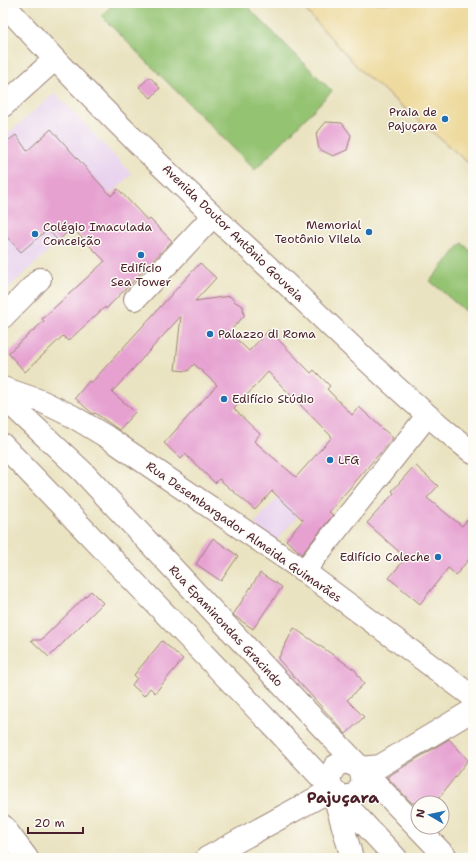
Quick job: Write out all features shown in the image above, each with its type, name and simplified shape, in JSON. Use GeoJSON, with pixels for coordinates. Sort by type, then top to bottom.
{"type":"FeatureCollection","features":[{"type":"Feature","properties":{"kind":"street","name":"Avenida Doutor Antônio Gouveia"},"geometry":{"type":"LineString","coordinates":[[3,3],[54,60],[213,216],[427,416],[473,453]]}},
{"type":"Feature","properties":{"kind":"street"},"geometry":{"type":"LineString","coordinates":[[3,106],[54,60]]}},
{"type":"Feature","properties":{"kind":"street"},"geometry":{"type":"LineString","coordinates":[[135,300],[213,216]]}},
{"type":"Feature","properties":{"kind":"street"},"geometry":{"type":"LineString","coordinates":[[3,317],[40,279]]}},
{"type":"Feature","properties":{"kind":"street","name":"Rua Desembargador Almeida Guimarães"},"geometry":{"type":"LineString","coordinates":[[3,388],[41,401],[78,419],[216,510],[304,571],[473,697]]}},
{"type":"Feature","properties":{"kind":"street","name":"Rua Epaminondas Gracindo"},"geometry":{"type":"LineString","coordinates":[[3,397],[82,471],[446,858]]}},
{"type":"Feature","properties":{"kind":"street"},"geometry":{"type":"LineString","coordinates":[[304,571],[427,416]]}},
{"type":"Feature","properties":{"kind":"street"},"geometry":{"type":"LineString","coordinates":[[3,445],[65,508],[396,858]]}},
{"type":"Feature","properties":{"kind":"street"},"geometry":{"type":"LineString","coordinates":[[331,790],[345,796],[356,794],[364,783],[360,768],[380,766],[473,710]]}},
{"type":"Feature","properties":{"kind":"street"},"geometry":{"type":"LineString","coordinates":[[207,858],[331,790]]}},
{"type":"Feature","properties":{"kind":"street"},"geometry":{"type":"LineString","coordinates":[[331,790],[352,858]]}},
{"type":"Feature","properties":{"kind":"street"},"geometry":{"type":"LineString","coordinates":[[3,826],[27,858]]}},
{"type":"Feature","properties":{"kind":"street"},"geometry":{"type":"LineString","coordinates":[[3,846],[7,858]]}},
{"type":"Feature","properties":{"kind":"shaded area","name":"Colégio Imaculada Conceição"},"geometry":{"type":"Polygon","coordinates":[[[55,93],[132,174],[3,293],[3,138],[55,93]]]}},
{"type":"Feature","properties":{"kind":"shaded area","name":"LFG"},"geometry":{"type":"Polygon","coordinates":[[[359,407],[379,426],[275,542],[254,524],[359,407]]]}},
{"type":"Feature","properties":{"kind":"green space"},"geometry":{"type":"Polygon","coordinates":[[[114,3],[244,3],[332,91],[255,170],[101,16],[114,3]]]}},
{"type":"Feature","properties":{"kind":"green space"},"geometry":{"type":"Polygon","coordinates":[[[462,243],[473,253],[473,318],[430,281],[462,243]]]}},
{"type":"Feature","properties":{"kind":"sand","name":"Praia de Pajuçara"},"geometry":{"type":"Polygon","coordinates":[[[299,3],[473,3],[473,167],[361,71],[299,3]]]}},
{"type":"Feature","properties":{"kind":"building"},"geometry":{"type":"Polygon","coordinates":[[[150,77],[160,88],[151,98],[139,87],[150,77]]]}},
{"type":"Feature","properties":{"kind":"building"},"geometry":{"type":"Polygon","coordinates":[[[326,122],[342,123],[351,135],[347,150],[333,156],[319,149],[316,134],[326,122]]]}},
{"type":"Feature","properties":{"kind":"building"},"geometry":{"type":"Polygon","coordinates":[[[51,129],[111,196],[118,189],[148,221],[150,219],[172,241],[106,309],[105,307],[68,341],[63,336],[25,372],[8,353],[44,321],[42,319],[105,261],[72,228],[58,241],[48,229],[21,252],[3,233],[3,144],[16,135],[27,151],[51,129]]]}},
{"type":"Feature","properties":{"kind":"building"},"geometry":{"type":"Polygon","coordinates":[[[200,263],[216,278],[195,301],[230,296],[235,302],[243,306],[244,316],[229,332],[249,351],[269,330],[311,373],[314,370],[330,386],[327,389],[352,415],[359,407],[393,438],[329,512],[333,515],[302,554],[286,540],[303,520],[272,491],[255,510],[219,479],[215,483],[185,454],[181,459],[164,443],[217,385],[194,364],[188,371],[175,370],[181,316],[112,392],[135,412],[119,430],[95,413],[92,413],[75,398],[89,381],[91,383],[200,263]],[[268,372],[234,409],[260,434],[254,441],[296,477],[332,437],[268,372]]]}},
{"type":"Feature","properties":{"kind":"building"},"geometry":{"type":"Polygon","coordinates":[[[415,465],[438,486],[427,498],[462,526],[473,513],[473,554],[456,575],[448,568],[420,604],[389,578],[406,558],[367,523],[394,493],[392,491],[415,465]]]}},
{"type":"Feature","properties":{"kind":"building"},"geometry":{"type":"Polygon","coordinates":[[[213,538],[238,556],[221,581],[196,564],[213,538]]]}},
{"type":"Feature","properties":{"kind":"building"},"geometry":{"type":"Polygon","coordinates":[[[260,573],[282,587],[253,629],[233,615],[260,573]]]}},
{"type":"Feature","properties":{"kind":"building"},"geometry":{"type":"Polygon","coordinates":[[[91,591],[103,603],[49,657],[31,640],[41,640],[91,591]]]}},
{"type":"Feature","properties":{"kind":"building"},"geometry":{"type":"Polygon","coordinates":[[[294,628],[355,670],[364,684],[347,700],[364,717],[346,734],[278,659],[294,628]]]}},
{"type":"Feature","properties":{"kind":"building"},"geometry":{"type":"Polygon","coordinates":[[[162,641],[183,659],[155,693],[150,688],[144,696],[132,685],[137,678],[134,675],[162,641]]]}},
{"type":"Feature","properties":{"kind":"building"},"geometry":{"type":"Polygon","coordinates":[[[449,739],[468,760],[441,795],[410,795],[410,801],[387,777],[449,739]]]}},
{"type":"Feature","properties":{"kind":"place","name":"Praia de Pajuçara"},"geometry":{"type":"Point","coordinates":[445,119]}},
{"type":"Feature","properties":{"kind":"place","name":"Memorial Teotônio Vilela"},"geometry":{"type":"Point","coordinates":[369,232]}},
{"type":"Feature","properties":{"kind":"place","name":"Colégio Imaculada Conceição"},"geometry":{"type":"Point","coordinates":[35,234]}},
{"type":"Feature","properties":{"kind":"place","name":"Edifício Sea Tower"},"geometry":{"type":"Point","coordinates":[141,255]}},
{"type":"Feature","properties":{"kind":"place","name":"Palazzo di Roma"},"geometry":{"type":"Point","coordinates":[210,334]}},
{"type":"Feature","properties":{"kind":"place","name":"Edifício Stúdio"},"geometry":{"type":"Point","coordinates":[224,399]}},
{"type":"Feature","properties":{"kind":"place","name":"LFG"},"geometry":{"type":"Point","coordinates":[330,460]}},
{"type":"Feature","properties":{"kind":"place","name":"Edifício Caleche"},"geometry":{"type":"Point","coordinates":[438,557]}},
{"type":"Feature","properties":{"kind":"district","name":"Pajuçara"},"geometry":{"type":"Point","coordinates":[343,797]}}]}
